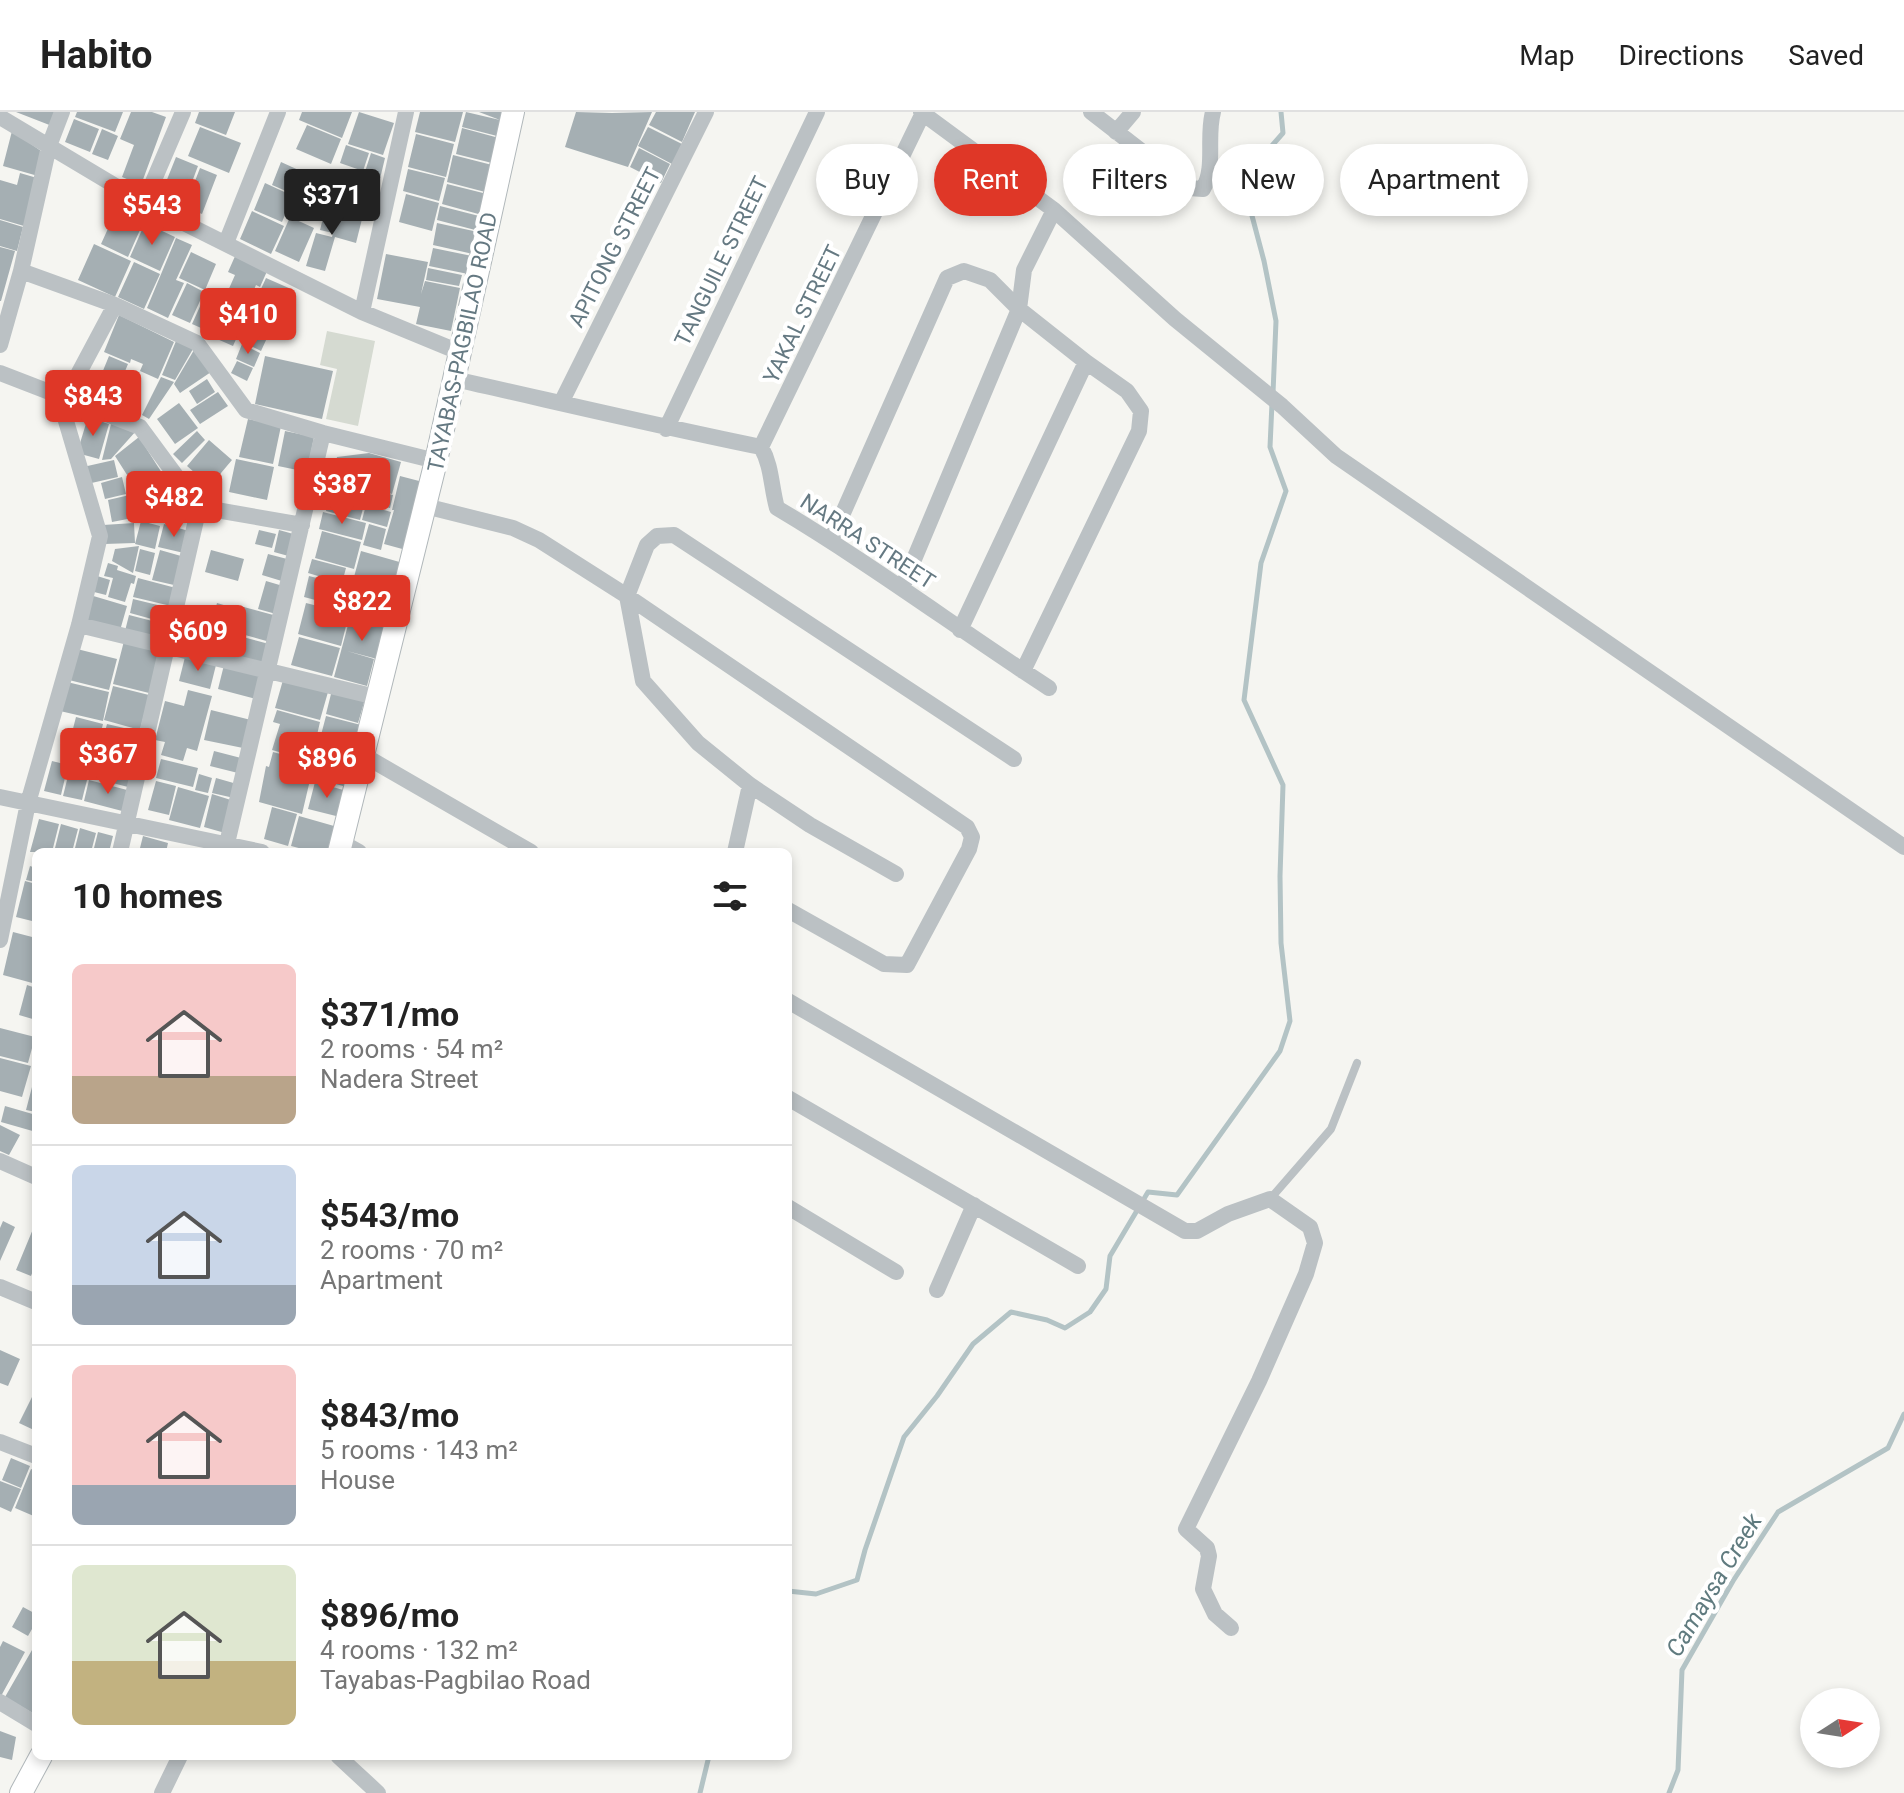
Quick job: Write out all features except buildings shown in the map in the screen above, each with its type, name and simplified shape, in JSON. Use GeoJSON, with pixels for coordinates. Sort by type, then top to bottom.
{"type":"FeatureCollection","features":[{"type":"Feature","properties":{"kind":"main road","name":"TAYABAS-PAGBILAO ROAD"},"geometry":{"type":"LineString","coordinates":[[346,848],[376,697],[436,461],[513,112]]}},
{"type":"Feature","properties":{"kind":"main road"},"geometry":{"type":"LineString","coordinates":[[21,1793],[39,1760]]}},
{"type":"Feature","properties":{"kind":"street"},"geometry":{"type":"LineString","coordinates":[[0,345],[21,271],[49,146],[62,112]]}},
{"type":"Feature","properties":{"kind":"street"},"geometry":{"type":"LineString","coordinates":[[144,203],[183,112]]}},
{"type":"Feature","properties":{"kind":"street"},"geometry":{"type":"LineString","coordinates":[[226,243],[278,112]]}},
{"type":"Feature","properties":{"kind":"street"},"geometry":{"type":"LineString","coordinates":[[362,312],[406,112]]}},
{"type":"Feature","properties":{"kind":"street","name":"APITONG STREET"},"geometry":{"type":"LineString","coordinates":[[561,403],[706,112]]}},
{"type":"Feature","properties":{"kind":"street","name":"TANGUILE STREET"},"geometry":{"type":"LineString","coordinates":[[666,429],[817,112]]}},
{"type":"Feature","properties":{"kind":"street"},"geometry":{"type":"LineString","coordinates":[[922,112],[1054,210],[1175,319],[1282,406],[1336,456],[1904,847]]}},
{"type":"Feature","properties":{"kind":"street","name":"YAKAL STREET"},"geometry":{"type":"LineString","coordinates":[[761,447],[922,112]]}},
{"type":"Feature","properties":{"kind":"street"},"geometry":{"type":"LineString","coordinates":[[1091,112],[1189,188],[1203,189],[1210,172],[1209,128],[1213,112]]}},
{"type":"Feature","properties":{"kind":"street"},"geometry":{"type":"LineString","coordinates":[[1116,132],[1133,112]]}},
{"type":"Feature","properties":{"kind":"street"},"geometry":{"type":"LineString","coordinates":[[0,117],[144,203],[362,312],[459,352]]}},
{"type":"Feature","properties":{"kind":"street"},"geometry":{"type":"LineString","coordinates":[[902,588],[1019,309],[1024,270],[1054,210]]}},
{"type":"Feature","properties":{"kind":"street"},"geometry":{"type":"LineString","coordinates":[[21,271],[115,305],[197,343],[246,410],[436,461]]}},
{"type":"Feature","properties":{"kind":"street"},"geometry":{"type":"LineString","coordinates":[[831,540],[947,278],[964,271],[990,280],[1019,309],[1127,391],[1141,411],[1139,431],[1023,671]]}},
{"type":"Feature","properties":{"kind":"street"},"geometry":{"type":"LineString","coordinates":[[0,940],[28,803],[79,625],[100,536],[66,421],[66,397],[115,305]]}},
{"type":"Feature","properties":{"kind":"street"},"geometry":{"type":"LineString","coordinates":[[960,630],[1086,362]]}},
{"type":"Feature","properties":{"kind":"street"},"geometry":{"type":"LineString","coordinates":[[0,373],[140,427],[199,507],[302,525]]}},
{"type":"Feature","properties":{"kind":"street"},"geometry":{"type":"LineString","coordinates":[[454,379],[666,429],[761,447]]}},
{"type":"Feature","properties":{"kind":"street"},"geometry":{"type":"LineString","coordinates":[[0,797],[127,823],[226,848],[323,433]]}},
{"type":"Feature","properties":{"kind":"street","name":"NARRA STREET"},"geometry":{"type":"LineString","coordinates":[[761,447],[770,462],[770,485],[777,508],[831,540],[1049,688]]}},
{"type":"Feature","properties":{"kind":"street"},"geometry":{"type":"LineString","coordinates":[[425,506],[513,528],[539,540],[627,596],[967,827],[972,837],[969,849],[907,965],[884,964],[792,912]]}},
{"type":"Feature","properties":{"kind":"street"},"geometry":{"type":"LineString","coordinates":[[121,848],[199,507]]}},
{"type":"Feature","properties":{"kind":"street"},"geometry":{"type":"LineString","coordinates":[[896,874],[810,825],[750,785],[698,743],[643,681],[627,596],[647,545],[657,536],[674,535],[1014,759]]}},
{"type":"Feature","properties":{"kind":"street"},"geometry":{"type":"LineString","coordinates":[[79,625],[376,697]]}},
{"type":"Feature","properties":{"kind":"street"},"geometry":{"type":"LineString","coordinates":[[363,755],[524,848]]}},
{"type":"Feature","properties":{"kind":"street"},"geometry":{"type":"LineString","coordinates":[[736,848],[750,785]]}},
{"type":"Feature","properties":{"kind":"street"},"geometry":{"type":"LineString","coordinates":[[792,1003],[1185,1231],[1197,1231],[1228,1214],[1270,1199],[1310,1227],[1315,1243],[1306,1274],[1259,1381],[1186,1529],[1207,1548],[1209,1556],[1203,1589],[1215,1614],[1231,1628]]}},
{"type":"Feature","properties":{"kind":"street"},"geometry":{"type":"LineString","coordinates":[[792,1100],[1078,1266]]}},
{"type":"Feature","properties":{"kind":"street"},"geometry":{"type":"LineString","coordinates":[[0,1161],[32,1175]]}},
{"type":"Feature","properties":{"kind":"street"},"geometry":{"type":"LineString","coordinates":[[937,1290],[974,1205]]}},
{"type":"Feature","properties":{"kind":"street"},"geometry":{"type":"LineString","coordinates":[[792,1209],[896,1272]]}},
{"type":"Feature","properties":{"kind":"street"},"geometry":{"type":"LineString","coordinates":[[1,1292],[32,1301]]}},
{"type":"Feature","properties":{"kind":"street"},"geometry":{"type":"LineString","coordinates":[[0,1442],[32,1454]]}},
{"type":"Feature","properties":{"kind":"street"},"geometry":{"type":"LineString","coordinates":[[0,1702],[32,1722]]}},
{"type":"Feature","properties":{"kind":"street"},"geometry":{"type":"LineString","coordinates":[[162,1793],[178,1760]]}},
{"type":"Feature","properties":{"kind":"street"},"geometry":{"type":"LineString","coordinates":[[342,1760],[378,1793]]}},
{"type":"Feature","properties":{"kind":"lane"},"geometry":{"type":"LineString","coordinates":[[1270,1199],[1331,1129],[1357,1063]]}},
{"type":"Feature","properties":{"kind":"shaded area"},"geometry":{"type":"Polygon","coordinates":[[[327,331],[375,341],[358,426],[326,419],[337,369],[320,365],[327,331]]]}},
{"type":"Feature","properties":{"kind":"waterway"},"geometry":{"type":"LineString","coordinates":[[1273,393],[1276,321],[1251,212],[1255,165],[1283,133],[1281,112]]}},
{"type":"Feature","properties":{"kind":"waterway"},"geometry":{"type":"LineString","coordinates":[[792,1591],[816,1594],[857,1580],[904,1437],[973,1344],[1011,1312],[1047,1320],[1065,1328],[1090,1312],[1106,1289],[1110,1256],[1148,1192],[1177,1195],[1280,1051],[1290,1021],[1281,943],[1283,785],[1244,700],[1261,563],[1286,491],[1270,447],[1272,403]]}},
{"type":"Feature","properties":{"kind":"waterway","name":"Camaysa Creek"},"geometry":{"type":"LineString","coordinates":[[1669,1793],[1678,1770],[1682,1670],[1733,1581],[1778,1512],[1888,1448],[1904,1414]]}},
{"type":"Feature","properties":{"kind":"waterway"},"geometry":{"type":"LineString","coordinates":[[700,1793],[708,1760]]}}]}
